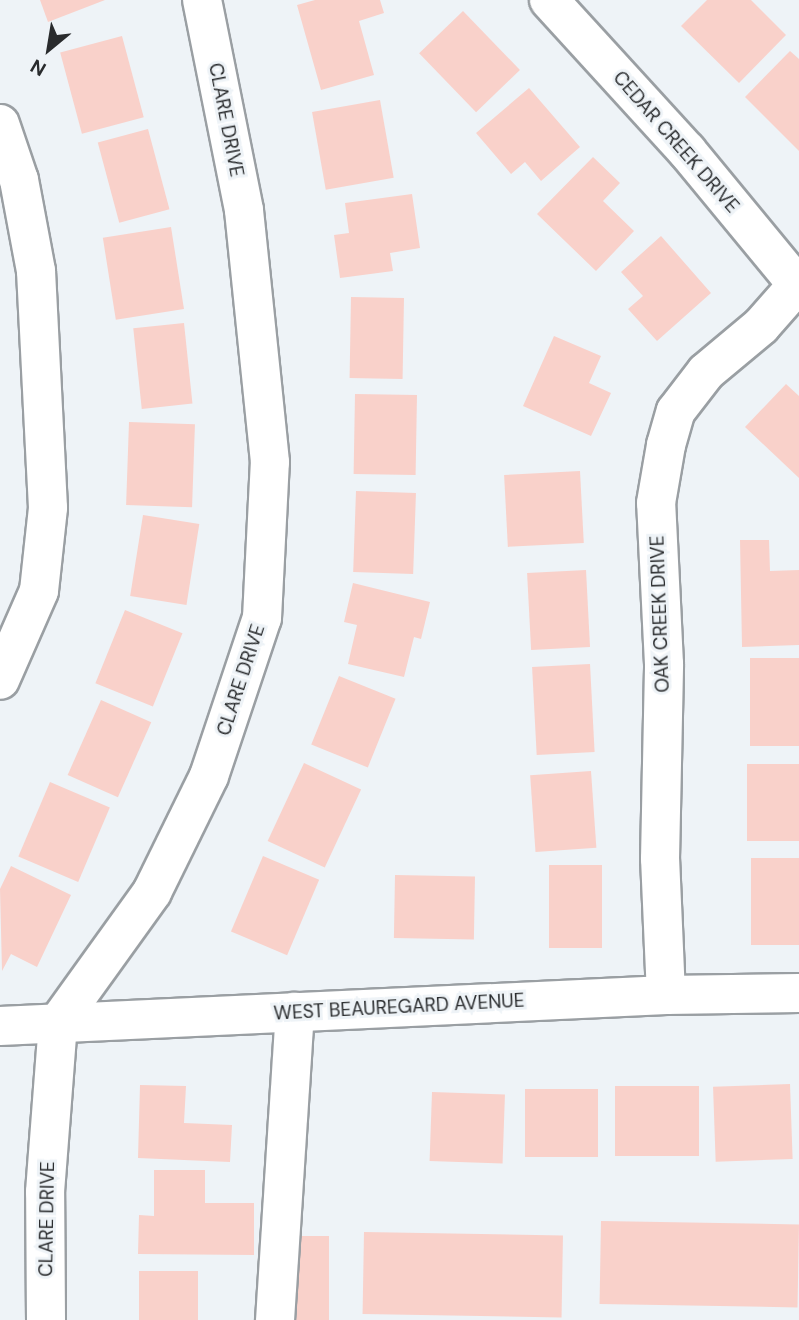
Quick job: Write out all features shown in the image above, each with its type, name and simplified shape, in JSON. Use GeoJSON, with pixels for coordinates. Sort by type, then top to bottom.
{"type":"FeatureCollection","features":[{"type":"Feature","properties":{"kind":"street","name":"CLARE DRIVE"},"geometry":{"type":"LineString","coordinates":[[46,1320],[45,1192],[58,1023],[152,892],[209,776],[262,618],[270,462],[244,210],[202,0]]}},
{"type":"Feature","properties":{"kind":"street","name":"CEDAR CREEK DRIVE"},"geometry":{"type":"LineString","coordinates":[[549,0],[687,151],[798,286]]}},
{"type":"Feature","properties":{"kind":"street"},"geometry":{"type":"LineString","coordinates":[[0,124],[19,180],[36,271],[48,508],[38,590],[0,680]]}},
{"type":"Feature","properties":{"kind":"street","name":"OAK CREEK DRIVE"},"geometry":{"type":"LineString","coordinates":[[666,995],[660,859],[664,664],[656,503],[666,445],[676,411],[706,372],[761,326],[798,286]]}},
{"type":"Feature","properties":{"kind":"street","name":"WEST BEAUREGARD AVENUE"},"geometry":{"type":"LineString","coordinates":[[0,1026],[666,995],[799,993]]}},
{"type":"Feature","properties":{"kind":"street"},"geometry":{"type":"LineString","coordinates":[[275,1320],[295,1012]]}},
{"type":"Feature","properties":{"kind":"building"},"geometry":{"type":"Polygon","coordinates":[[[40,0],[105,0],[48,22],[40,0]]]}},
{"type":"Feature","properties":{"kind":"building"},"geometry":{"type":"Polygon","coordinates":[[[315,0],[380,0],[384,13],[359,21],[374,75],[321,90],[297,5],[315,0]]]}},
{"type":"Feature","properties":{"kind":"building"},"geometry":{"type":"Polygon","coordinates":[[[707,0],[751,0],[786,35],[739,83],[681,26],[707,0]]]}},
{"type":"Feature","properties":{"kind":"building"},"geometry":{"type":"Polygon","coordinates":[[[463,11],[520,70],[476,112],[419,53],[463,11]]]}},
{"type":"Feature","properties":{"kind":"building"},"geometry":{"type":"Polygon","coordinates":[[[122,36],[144,117],[82,134],[60,53],[122,36]]]}},
{"type":"Feature","properties":{"kind":"building"},"geometry":{"type":"Polygon","coordinates":[[[790,51],[799,59],[799,151],[745,97],[790,51]]]}},
{"type":"Feature","properties":{"kind":"building"},"geometry":{"type":"Polygon","coordinates":[[[529,88],[580,147],[541,181],[525,162],[511,174],[476,133],[529,88]]]}},
{"type":"Feature","properties":{"kind":"building"},"geometry":{"type":"Polygon","coordinates":[[[380,100],[394,178],[326,190],[312,112],[380,100]]]}},
{"type":"Feature","properties":{"kind":"building"},"geometry":{"type":"Polygon","coordinates":[[[148,129],[169,209],[119,223],[98,142],[148,129]]]}},
{"type":"Feature","properties":{"kind":"building"},"geometry":{"type":"Polygon","coordinates":[[[593,157],[620,183],[603,201],[634,231],[596,271],[537,214],[593,157]]]}},
{"type":"Feature","properties":{"kind":"building"},"geometry":{"type":"Polygon","coordinates":[[[412,194],[420,248],[390,253],[393,271],[340,278],[334,235],[349,233],[345,203],[412,194]]]}},
{"type":"Feature","properties":{"kind":"building"},"geometry":{"type":"Polygon","coordinates":[[[171,227],[184,309],[116,320],[103,238],[171,227]]]}},
{"type":"Feature","properties":{"kind":"building"},"geometry":{"type":"Polygon","coordinates":[[[661,236],[711,293],[657,341],[628,309],[643,296],[621,272],[661,236]]]}},
{"type":"Feature","properties":{"kind":"building"},"geometry":{"type":"Polygon","coordinates":[[[351,297],[404,298],[403,379],[350,378],[351,297]]]}},
{"type":"Feature","properties":{"kind":"building"},"geometry":{"type":"Polygon","coordinates":[[[184,323],[192,404],[142,409],[133,328],[184,323]]]}},
{"type":"Feature","properties":{"kind":"building"},"geometry":{"type":"Polygon","coordinates":[[[554,336],[601,356],[589,383],[611,393],[591,436],[523,406],[554,336]]]}},
{"type":"Feature","properties":{"kind":"building"},"geometry":{"type":"Polygon","coordinates":[[[786,384],[799,396],[799,478],[745,427],[786,384]]]}},
{"type":"Feature","properties":{"kind":"building"},"geometry":{"type":"Polygon","coordinates":[[[355,394],[417,395],[416,475],[354,474],[355,394]]]}},
{"type":"Feature","properties":{"kind":"building"},"geometry":{"type":"Polygon","coordinates":[[[129,422],[195,424],[192,507],[126,505],[129,422]]]}},
{"type":"Feature","properties":{"kind":"building"},"geometry":{"type":"Polygon","coordinates":[[[580,471],[584,543],[508,547],[504,475],[580,471]]]}},
{"type":"Feature","properties":{"kind":"building"},"geometry":{"type":"Polygon","coordinates":[[[356,491],[416,493],[413,574],[353,572],[356,491]]]}},
{"type":"Feature","properties":{"kind":"building"},"geometry":{"type":"Polygon","coordinates":[[[143,515],[199,524],[186,605],[130,596],[143,515]]]}},
{"type":"Feature","properties":{"kind":"building"},"geometry":{"type":"Polygon","coordinates":[[[740,540],[769,540],[770,571],[799,570],[799,645],[742,647],[740,540]]]}},
{"type":"Feature","properties":{"kind":"building"},"geometry":{"type":"Polygon","coordinates":[[[586,570],[590,647],[531,650],[527,573],[586,570]]]}},
{"type":"Feature","properties":{"kind":"building"},"geometry":{"type":"Polygon","coordinates":[[[353,583],[430,602],[421,639],[414,637],[404,677],[348,664],[357,625],[344,622],[353,583]]]}},
{"type":"Feature","properties":{"kind":"building"},"geometry":{"type":"Polygon","coordinates":[[[125,610],[182,633],[153,706],[95,683],[125,610]]]}},
{"type":"Feature","properties":{"kind":"building"},"geometry":{"type":"Polygon","coordinates":[[[750,658],[799,658],[799,746],[750,746],[750,658]]]}},
{"type":"Feature","properties":{"kind":"building"},"geometry":{"type":"Polygon","coordinates":[[[590,664],[595,752],[537,755],[532,667],[590,664]]]}},
{"type":"Feature","properties":{"kind":"building"},"geometry":{"type":"Polygon","coordinates":[[[339,676],[396,699],[368,767],[311,745],[339,676]]]}},
{"type":"Feature","properties":{"kind":"building"},"geometry":{"type":"Polygon","coordinates":[[[101,700],[151,722],[118,797],[68,775],[101,700]]]}},
{"type":"Feature","properties":{"kind":"building"},"geometry":{"type":"Polygon","coordinates":[[[304,763],[361,790],[325,868],[268,841],[304,763]]]}},
{"type":"Feature","properties":{"kind":"building"},"geometry":{"type":"Polygon","coordinates":[[[747,764],[799,764],[799,841],[747,841],[747,764]]]}},
{"type":"Feature","properties":{"kind":"building"},"geometry":{"type":"Polygon","coordinates":[[[591,771],[596,848],[536,852],[530,775],[591,771]]]}},
{"type":"Feature","properties":{"kind":"building"},"geometry":{"type":"Polygon","coordinates":[[[50,782],[110,807],[78,882],[18,857],[50,782]]]}},
{"type":"Feature","properties":{"kind":"building"},"geometry":{"type":"Polygon","coordinates":[[[263,856],[319,880],[287,955],[231,931],[263,856]]]}},
{"type":"Feature","properties":{"kind":"building"},"geometry":{"type":"Polygon","coordinates":[[[751,858],[799,858],[799,945],[751,945],[751,858]]]}},
{"type":"Feature","properties":{"kind":"building"},"geometry":{"type":"Polygon","coordinates":[[[549,865],[602,865],[602,948],[549,948],[549,865]]]}},
{"type":"Feature","properties":{"kind":"building"},"geometry":{"type":"Polygon","coordinates":[[[11,866],[71,895],[37,967],[11,954],[2,971],[0,889],[11,866]]]}},
{"type":"Feature","properties":{"kind":"building"},"geometry":{"type":"Polygon","coordinates":[[[395,875],[475,876],[474,939],[394,938],[395,875]]]}},
{"type":"Feature","properties":{"kind":"building"},"geometry":{"type":"Polygon","coordinates":[[[790,1084],[793,1159],[716,1162],[713,1087],[790,1084]]]}},
{"type":"Feature","properties":{"kind":"building"},"geometry":{"type":"Polygon","coordinates":[[[140,1085],[186,1086],[184,1123],[232,1125],[230,1162],[138,1158],[140,1085]]]}},
{"type":"Feature","properties":{"kind":"building"},"geometry":{"type":"Polygon","coordinates":[[[615,1086],[699,1086],[699,1156],[615,1156],[615,1086]]]}},
{"type":"Feature","properties":{"kind":"building"},"geometry":{"type":"Polygon","coordinates":[[[525,1089],[598,1089],[598,1157],[525,1157],[525,1089]]]}},
{"type":"Feature","properties":{"kind":"building"},"geometry":{"type":"Polygon","coordinates":[[[432,1092],[505,1095],[503,1164],[430,1161],[432,1092]]]}},
{"type":"Feature","properties":{"kind":"building"},"geometry":{"type":"Polygon","coordinates":[[[154,1170],[205,1170],[205,1203],[254,1203],[254,1255],[138,1254],[139,1215],[154,1216],[154,1170]]]}},
{"type":"Feature","properties":{"kind":"building"},"geometry":{"type":"Polygon","coordinates":[[[601,1221],[799,1224],[798,1307],[600,1304],[601,1221]]]}},
{"type":"Feature","properties":{"kind":"building"},"geometry":{"type":"Polygon","coordinates":[[[364,1232],[563,1235],[562,1317],[363,1314],[364,1232]]]}},
{"type":"Feature","properties":{"kind":"building"},"geometry":{"type":"Polygon","coordinates":[[[291,1236],[329,1236],[329,1320],[291,1320],[291,1236]]]}},
{"type":"Feature","properties":{"kind":"building"},"geometry":{"type":"Polygon","coordinates":[[[139,1271],[198,1271],[198,1320],[139,1320],[139,1271]]]}}]}
